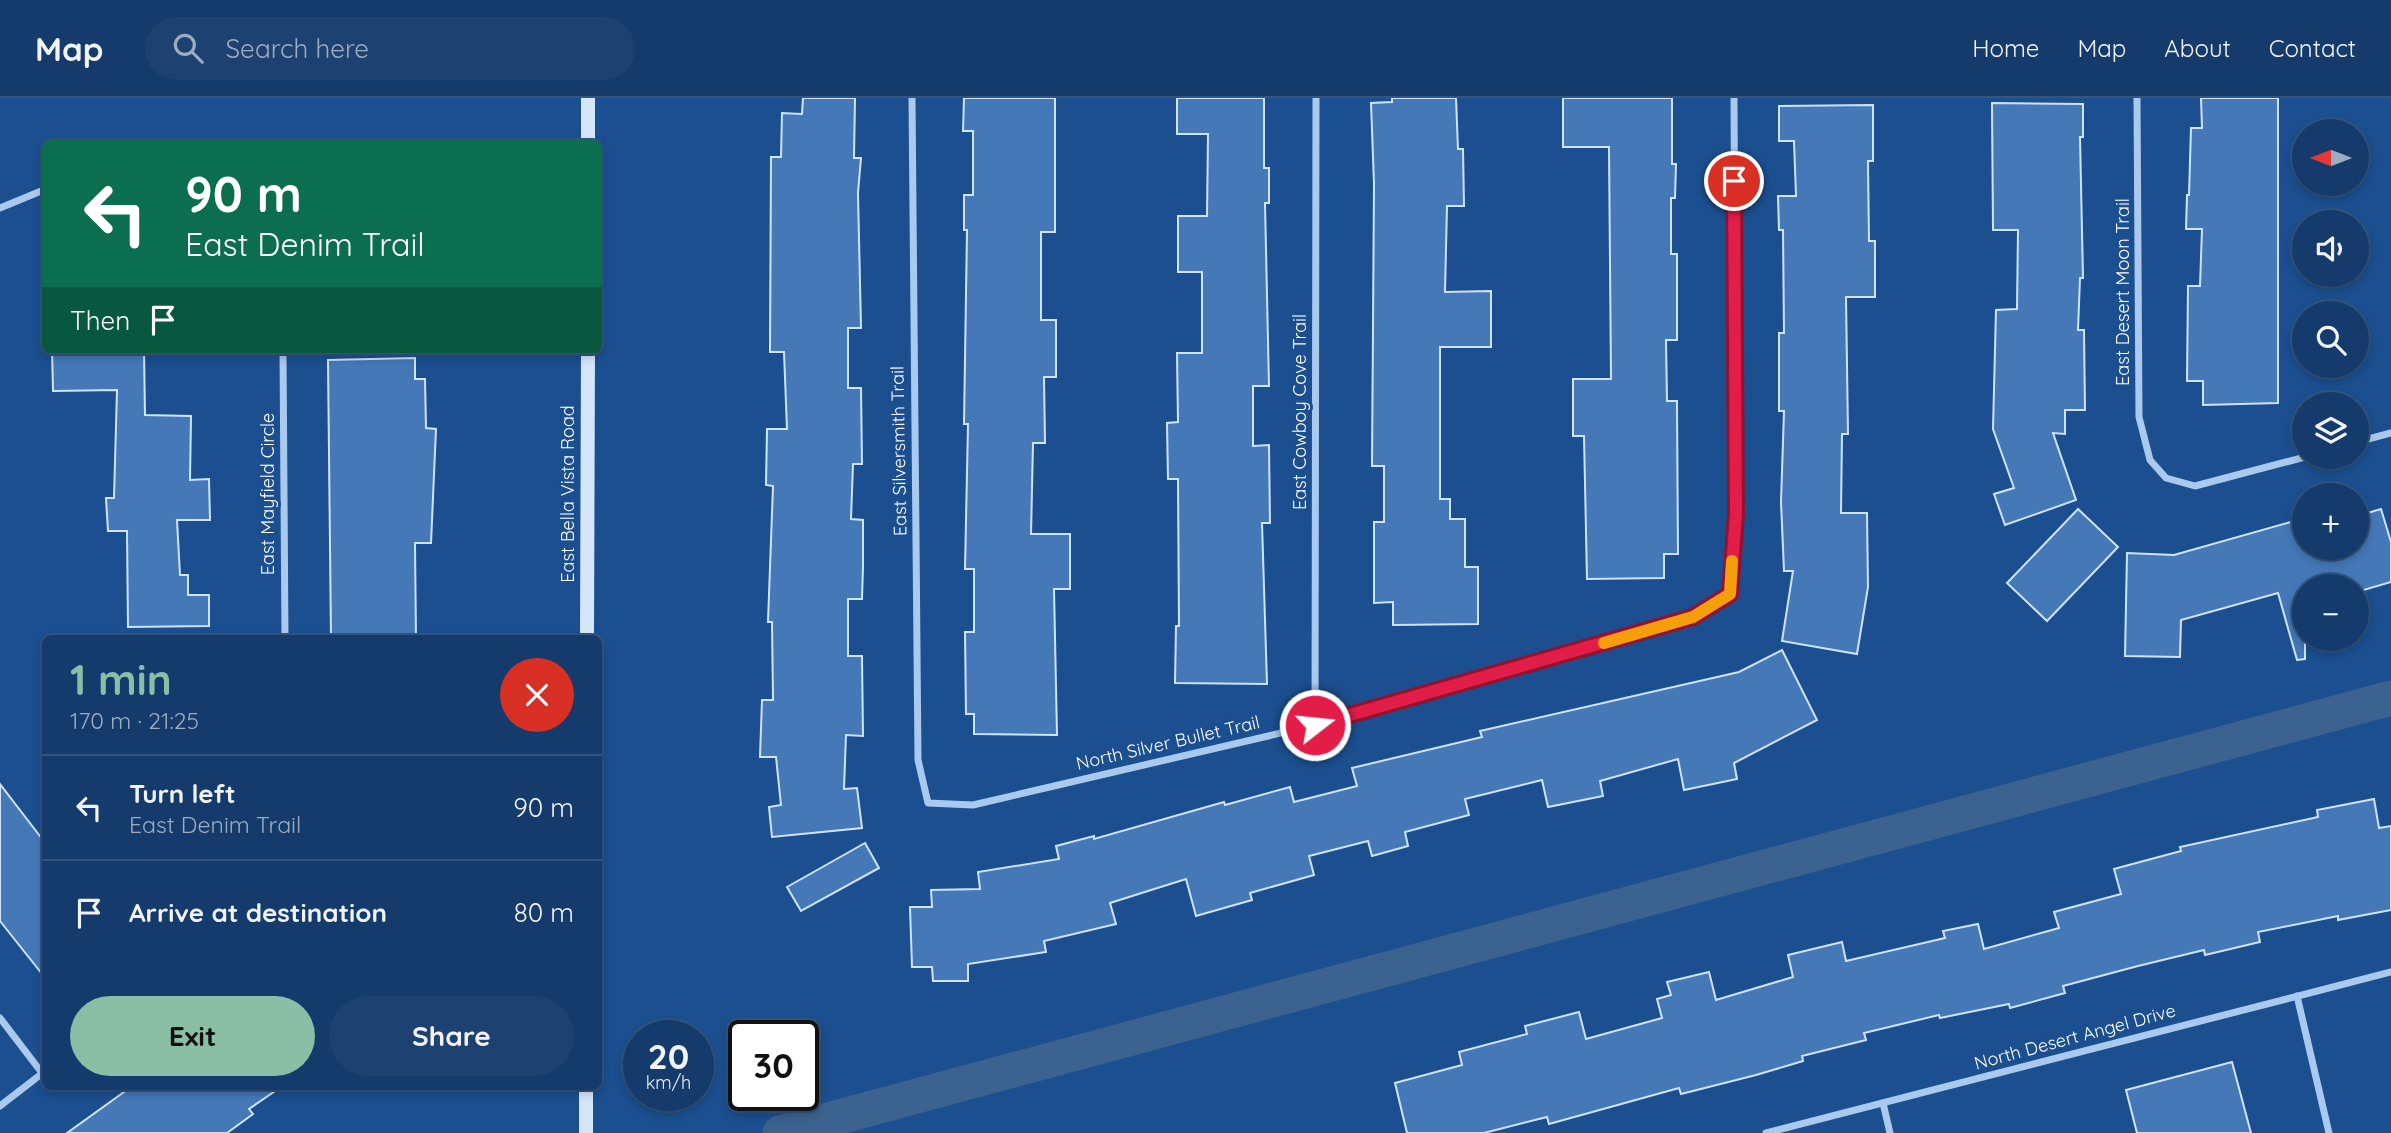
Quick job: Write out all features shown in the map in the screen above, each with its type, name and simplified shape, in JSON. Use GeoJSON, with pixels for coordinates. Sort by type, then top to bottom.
{"type":"FeatureCollection","features":[{"type":"Feature","properties":{"kind":"street"},"geometry":{"type":"LineString","coordinates":[[588,98],[588,140]]}},
{"type":"Feature","properties":{"kind":"street","name":"East Silversmith Trail"},"geometry":{"type":"LineString","coordinates":[[912,98],[918,760],[928,803]]}},
{"type":"Feature","properties":{"kind":"street","name":"East Cowboy Cove Trail"},"geometry":{"type":"LineString","coordinates":[[1315,725],[1316,98]]}},
{"type":"Feature","properties":{"kind":"street","name":"North Silver Bullet Trail"},"geometry":{"type":"LineString","coordinates":[[928,803],[973,805],[1315,725],[1693,617],[1730,594],[1736,514],[1734,98]]}},
{"type":"Feature","properties":{"kind":"street","name":"East Desert Moon Trail"},"geometry":{"type":"LineString","coordinates":[[2137,98],[2140,417],[2150,460],[2166,478],[2195,486],[2292,460]]}},
{"type":"Feature","properties":{"kind":"street"},"geometry":{"type":"LineString","coordinates":[[0,208],[42,191]]}},
{"type":"Feature","properties":{"kind":"street","name":"East Mayfield Circle"},"geometry":{"type":"LineString","coordinates":[[284,354],[285,635]]}},
{"type":"Feature","properties":{"kind":"street","name":"East Bella Vista Road"},"geometry":{"type":"LineString","coordinates":[[587,635],[588,354]]}},
{"type":"Feature","properties":{"kind":"street"},"geometry":{"type":"LineString","coordinates":[[2369,439],[2391,433]]}},
{"type":"Feature","properties":{"kind":"street","name":"North Desert Angel Drive"},"geometry":{"type":"LineString","coordinates":[[1766,1133],[2391,972]]}},
{"type":"Feature","properties":{"kind":"street"},"geometry":{"type":"LineString","coordinates":[[2297,996],[2329,1133]]}},
{"type":"Feature","properties":{"kind":"street"},"geometry":{"type":"LineString","coordinates":[[0,1018],[42,1069]]}},
{"type":"Feature","properties":{"kind":"street"},"geometry":{"type":"LineString","coordinates":[[0,1106],[42,1073]]}},
{"type":"Feature","properties":{"kind":"street"},"geometry":{"type":"LineString","coordinates":[[586,1090],[586,1133]]}},
{"type":"Feature","properties":{"kind":"street"},"geometry":{"type":"LineString","coordinates":[[1883,1103],[1890,1133]]}},
{"type":"Feature","properties":{"kind":"building"},"geometry":{"type":"Polygon","coordinates":[[[803,98],[855,98],[854,158],[861,158],[858,193],[861,328],[848,328],[848,388],[861,388],[862,464],[853,464],[851,519],[863,520],[863,567],[862,599],[848,599],[848,656],[862,656],[863,736],[846,735],[844,789],[857,788],[862,828],[772,837],[769,807],[781,805],[776,757],[760,757],[762,700],[773,700],[772,622],[768,622],[773,486],[766,485],[767,429],[787,429],[784,352],[770,352],[771,157],[781,157],[782,113],[802,114],[803,98]]]}},
{"type":"Feature","properties":{"kind":"building"},"geometry":{"type":"Polygon","coordinates":[[[964,98],[1055,98],[1055,232],[1041,232],[1041,320],[1056,320],[1056,377],[1044,377],[1045,443],[1033,443],[1031,534],[1070,534],[1070,589],[1054,589],[1057,735],[974,734],[974,714],[966,714],[965,632],[974,632],[974,569],[965,569],[968,424],[964,424],[967,230],[964,230],[964,195],[973,195],[973,131],[963,131],[964,98]]]}},
{"type":"Feature","properties":{"kind":"building"},"geometry":{"type":"Polygon","coordinates":[[[1177,98],[1264,98],[1264,168],[1269,168],[1269,203],[1265,203],[1269,386],[1253,386],[1253,446],[1269,445],[1270,523],[1262,523],[1267,684],[1175,683],[1176,626],[1179,626],[1178,479],[1168,479],[1167,423],[1178,422],[1177,353],[1202,353],[1202,272],[1178,272],[1178,216],[1207,216],[1208,134],[1177,134],[1177,98]]]}},
{"type":"Feature","properties":{"kind":"building"},"geometry":{"type":"Polygon","coordinates":[[[1392,98],[1456,98],[1458,149],[1463,149],[1464,206],[1447,206],[1445,292],[1491,291],[1491,347],[1440,347],[1440,499],[1450,499],[1450,519],[1465,519],[1465,567],[1478,567],[1478,624],[1393,625],[1393,602],[1374,603],[1374,522],[1384,522],[1384,466],[1372,466],[1374,184],[1371,103],[1392,102],[1392,98]]]}},
{"type":"Feature","properties":{"kind":"building"},"geometry":{"type":"Polygon","coordinates":[[[1563,98],[1672,98],[1672,164],[1676,164],[1675,198],[1671,198],[1671,254],[1677,254],[1677,340],[1666,340],[1667,401],[1677,401],[1678,554],[1664,554],[1664,578],[1587,579],[1584,436],[1573,436],[1573,379],[1611,379],[1609,147],[1563,147],[1563,98]]]}},
{"type":"Feature","properties":{"kind":"building"},"geometry":{"type":"Polygon","coordinates":[[[2201,98],[2278,98],[2278,403],[2203,405],[2203,381],[2187,381],[2188,286],[2200,286],[2202,229],[2186,229],[2187,195],[2191,128],[2202,128],[2201,98]]]}},
{"type":"Feature","properties":{"kind":"building"},"geometry":{"type":"Polygon","coordinates":[[[1992,103],[2083,104],[2083,137],[2080,137],[2083,278],[2080,278],[2078,330],[2084,330],[2085,410],[2065,410],[2065,434],[2053,433],[2076,500],[2005,525],[1994,494],[2014,488],[1993,429],[1996,310],[2017,309],[2018,230],[1993,230],[1992,103]]]}},
{"type":"Feature","properties":{"kind":"building"},"geometry":{"type":"Polygon","coordinates":[[[1873,105],[1873,161],[1868,161],[1869,241],[1875,241],[1875,297],[1846,297],[1848,434],[1842,434],[1841,513],[1867,513],[1868,587],[1857,654],[1782,641],[1793,571],[1784,571],[1781,502],[1784,411],[1779,411],[1779,333],[1784,333],[1783,230],[1779,230],[1778,196],[1796,196],[1794,141],[1779,141],[1779,106],[1873,105]]]}},
{"type":"Feature","properties":{"kind":"building"},"geometry":{"type":"Polygon","coordinates":[[[52,354],[144,354],[145,415],[191,416],[190,480],[209,479],[210,520],[177,520],[180,575],[188,575],[188,595],[209,595],[209,626],[128,627],[127,531],[108,531],[106,498],[114,498],[117,390],[53,391],[52,354]]]}},
{"type":"Feature","properties":{"kind":"building"},"geometry":{"type":"Polygon","coordinates":[[[415,358],[415,379],[425,379],[426,428],[436,429],[431,543],[415,543],[416,635],[331,635],[328,360],[415,358]]]}},
{"type":"Feature","properties":{"kind":"building"},"geometry":{"type":"Polygon","coordinates":[[[2078,509],[2118,547],[2047,621],[2007,583],[2078,509]]]}},
{"type":"Feature","properties":{"kind":"building"},"geometry":{"type":"Polygon","coordinates":[[[2381,509],[2391,542],[2391,582],[2369,588],[2369,574],[2292,574],[2292,642],[2278,593],[2181,620],[2180,657],[2125,656],[2127,553],[2174,555],[2292,522],[2292,560],[2369,560],[2369,512],[2381,509]]]}},
{"type":"Feature","properties":{"kind":"building"},"geometry":{"type":"Polygon","coordinates":[[[1782,650],[1817,720],[1734,763],[1737,779],[1684,790],[1678,759],[1600,781],[1603,796],[1548,807],[1542,780],[1465,799],[1469,815],[1405,832],[1408,846],[1372,856],[1368,841],[1309,856],[1314,875],[1250,893],[1252,900],[1196,916],[1186,879],[1110,903],[1116,924],[1044,941],[1046,952],[968,964],[968,981],[933,981],[932,967],[912,967],[910,907],[932,907],[931,890],[980,889],[978,872],[1059,859],[1056,846],[1094,836],[1094,839],[1224,802],[1225,805],[1290,787],[1294,802],[1357,786],[1352,768],[1482,737],[1480,731],[1739,672],[1782,650]]]}},
{"type":"Feature","properties":{"kind":"building"},"geometry":{"type":"Polygon","coordinates":[[[2294,651],[2305,651],[2305,659],[2297,660],[2294,651]]]}},
{"type":"Feature","properties":{"kind":"building"},"geometry":{"type":"Polygon","coordinates":[[[0,784],[42,839],[42,974],[0,921],[0,784]]]}},
{"type":"Feature","properties":{"kind":"building"},"geometry":{"type":"Polygon","coordinates":[[[2374,799],[2379,828],[2391,826],[2391,910],[2338,920],[2338,916],[2258,932],[2260,942],[2205,955],[2204,950],[2138,966],[2063,986],[2065,993],[2010,1008],[2009,1004],[1940,1018],[1939,1015],[1864,1033],[1866,1040],[1802,1056],[1803,1061],[1756,1075],[1681,1094],[1679,1088],[1549,1124],[1547,1117],[1484,1133],[1407,1133],[1395,1083],[1462,1065],[1459,1052],[1527,1034],[1525,1026],[1579,1012],[1586,1039],[1662,1018],[1657,999],[1671,995],[1667,982],[1709,972],[1716,1000],[1793,977],[1788,955],[1842,942],[1846,961],[1945,938],[1943,931],[1978,924],[1984,949],[2059,928],[2054,912],[2121,894],[2114,869],[2181,851],[2180,847],[2318,817],[2317,810],[2374,799]]]}},
{"type":"Feature","properties":{"kind":"building"},"geometry":{"type":"Polygon","coordinates":[[[865,843],[879,868],[801,911],[787,887],[865,843]]]}},
{"type":"Feature","properties":{"kind":"building"},"geometry":{"type":"Polygon","coordinates":[[[2232,1062],[2251,1133],[2137,1133],[2126,1090],[2232,1062]]]}},
{"type":"Feature","properties":{"kind":"building"},"geometry":{"type":"Polygon","coordinates":[[[127,1090],[277,1090],[249,1109],[253,1114],[227,1133],[67,1133],[127,1090]]]}},
{"type":"Feature","properties":{"kind":"waterway"},"geometry":{"type":"LineString","coordinates":[[780,1133],[2391,698]]}},
{"type":"Feature","properties":{"kind":"slow traffic"},"geometry":{"type":"LineString","coordinates":[[1604,643],[1693,617],[1730,594],[1732,561]]}},
{"type":"Feature","properties":{"kind":"route"},"geometry":{"type":"LineString","coordinates":[[1315,725],[1693,617],[1730,594],[1736,514],[1734,181]]}}]}
